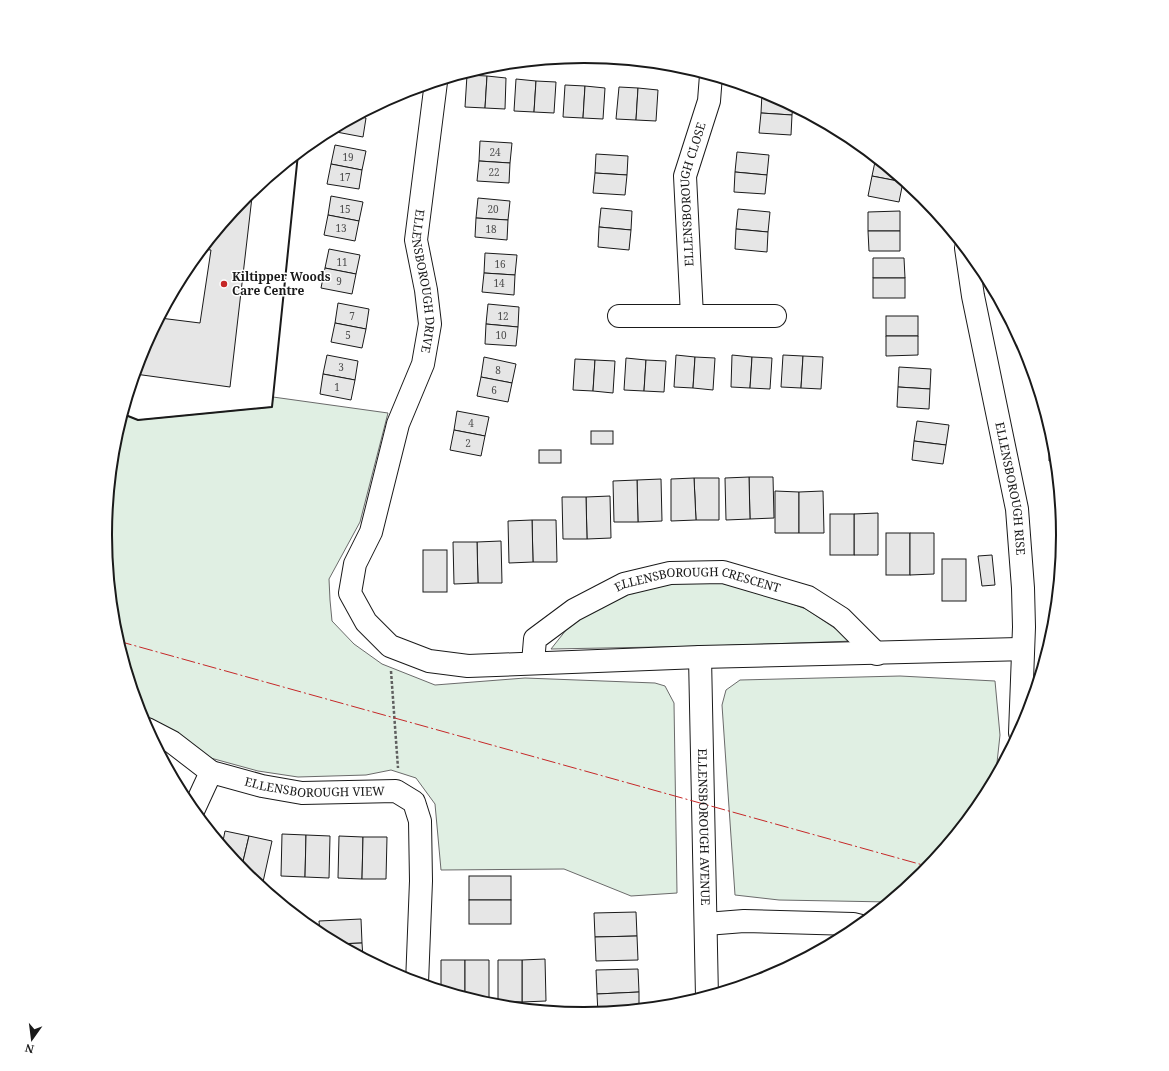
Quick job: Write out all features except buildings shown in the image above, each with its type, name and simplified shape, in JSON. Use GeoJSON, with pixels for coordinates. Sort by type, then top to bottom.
{"type":"FeatureCollection","features":[{"type":"Feature","properties":{"kind":"street","name":"ELLENSBOROUGH CLOSE"},"geometry":{"type":"LineString","coordinates":[[692,316],[685,176],[709,101],[711,80]]}},
{"type":"Feature","properties":{"kind":"street","name":"ELLENSBOROUGH DRIVE"},"geometry":{"type":"LineString","coordinates":[[435,87],[416,240],[426,290],[430,324],[423,364],[398,424],[371,532],[355,564],[350,593],[366,622],[390,646],[429,661],[468,666],[533,663]]}},
{"type":"Feature","properties":{"kind":"street","name":"ELLENSBOROUGH RISE"},"geometry":{"type":"LineString","coordinates":[[968,260],[973,296],[1017,509],[1023,588],[1021,717]]}},
{"type":"Feature","properties":{"kind":"street"},"geometry":{"type":"LineString","coordinates":[[619,316],[775,316]]}},
{"type":"Feature","properties":{"kind":"street","name":"ELLENSBOROUGH CRESCENT"},"geometry":{"type":"LineString","coordinates":[[533,663],[535,640],[574,610],[624,584],[670,573],[723,572],[808,597],[841,618],[877,654]]}},
{"type":"Feature","properties":{"kind":"street"},"geometry":{"type":"LineString","coordinates":[[533,663],[700,657],[877,654],[1023,649]]}},
{"type":"Feature","properties":{"kind":"street","name":"ELLENSBOROUGH AVENUE"},"geometry":{"type":"LineString","coordinates":[[700,657],[707,992]]}},
{"type":"Feature","properties":{"kind":"street","name":"ELLENSBOROUGH VIEW"},"geometry":{"type":"LineString","coordinates":[[156,733],[172,742],[211,772],[262,786],[302,793],[396,791],[414,802],[420,821],[421,881],[416,977]]}},
{"type":"Feature","properties":{"kind":"street"},"geometry":{"type":"LineString","coordinates":[[196,804],[211,772]]}},
{"type":"Feature","properties":{"kind":"street"},"geometry":{"type":"LineString","coordinates":[[706,924],[744,921],[849,927]]}},
{"type":"Feature","properties":{"kind":"path"},"geometry":{"type":"LineString","coordinates":[[391,670],[398,770]]}},
{"type":"Feature","properties":{"kind":"green space"},"geometry":{"type":"Polygon","coordinates":[[[273,397],[388,413],[360,522],[329,579],[332,621],[354,644],[382,664],[435,685],[525,678],[655,683],[665,686],[674,703],[677,893],[631,896],[564,869],[441,870],[435,804],[416,778],[391,770],[366,775],[298,777],[258,771],[207,757],[151,723],[137,687],[128,658],[121,628],[113,566],[113,505],[116,474],[127,416],[138,420],[272,407],[273,397]]]}},
{"type":"Feature","properties":{"kind":"green space"},"geometry":{"type":"Polygon","coordinates":[[[700,580],[746,587],[806,609],[854,641],[551,649],[574,620],[641,588],[700,580]]]}},
{"type":"Feature","properties":{"kind":"green space"},"geometry":{"type":"Polygon","coordinates":[[[900,676],[995,681],[1000,735],[997,767],[977,798],[940,847],[919,870],[882,902],[779,900],[735,895],[722,705],[726,690],[740,680],[900,676]]]}},
{"type":"Feature","properties":{"kind":"wall"},"geometry":{"type":"LineString","coordinates":[[127,416],[138,420],[272,407],[297,161]]}},
{"type":"Feature","properties":{"kind":"power"},"geometry":{"type":"LineString","coordinates":[[124,643],[923,865]]}},
{"type":"Feature","properties":{"kind":"place","name":"Kiltipper Woods Care Centre"},"geometry":{"type":"Point","coordinates":[224,284]}}]}
